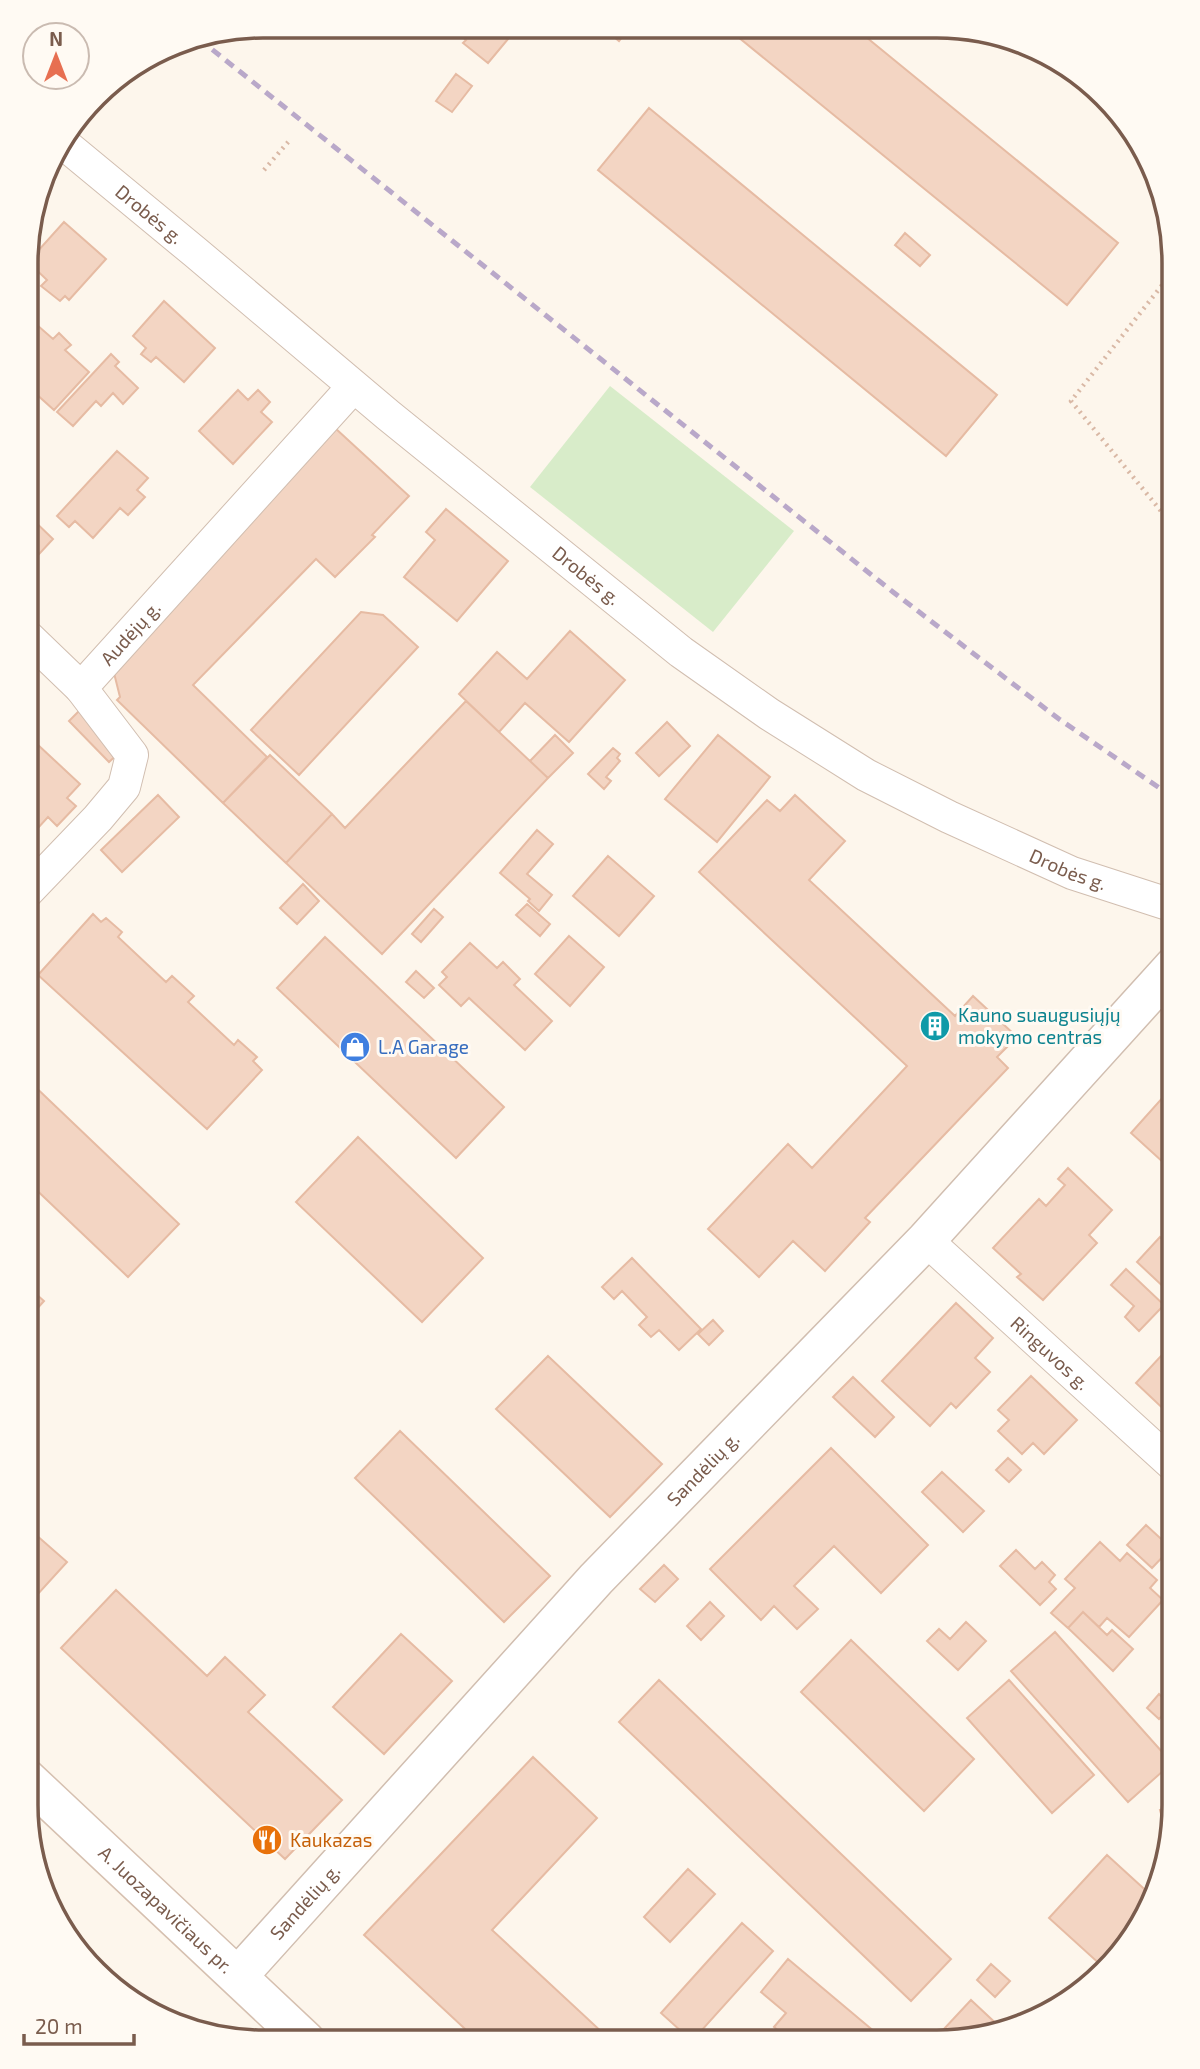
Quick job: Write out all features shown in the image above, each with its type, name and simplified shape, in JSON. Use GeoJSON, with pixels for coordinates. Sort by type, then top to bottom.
{"type":"FeatureCollection","features":[{"type":"Feature","properties":{"kind":"street","name":"Drobės g."},"geometry":{"type":"LineString","coordinates":[[70,149],[195,251],[353,387],[681,652],[769,715],[866,775],[949,817],[1072,873],[1162,902]]}},
{"type":"Feature","properties":{"kind":"street","name":"Audėjų g."},"geometry":{"type":"LineString","coordinates":[[81,688],[353,387]]}},
{"type":"Feature","properties":{"kind":"street"},"geometry":{"type":"LineString","coordinates":[[38,647],[81,688],[132,755],[124,787],[38,881]]}},
{"type":"Feature","properties":{"kind":"street","name":"Sandėlių g."},"geometry":{"type":"LineString","coordinates":[[238,1976],[596,1579],[926,1240],[1162,980]]}},
{"type":"Feature","properties":{"kind":"street","name":"Ringuvos g."},"geometry":{"type":"LineString","coordinates":[[926,1240],[1161,1454]]}},
{"type":"Feature","properties":{"kind":"street","name":"A. Juozapavičiaus pr."},"geometry":{"type":"LineString","coordinates":[[38,1789],[294,2030]]}},
{"type":"Feature","properties":{"kind":"path"},"geometry":{"type":"LineString","coordinates":[[264,170],[289,141]]}},
{"type":"Feature","properties":{"kind":"path"},"geometry":{"type":"LineString","coordinates":[[1162,285],[1071,401],[1162,512]]}},
{"type":"Feature","properties":{"kind":"green space"},"geometry":{"type":"Polygon","coordinates":[[[610,386],[794,531],[713,632],[530,487],[610,386]]]}},
{"type":"Feature","properties":{"kind":"building"},"geometry":{"type":"Polygon","coordinates":[[[464,38],[509,38],[488,63],[463,43],[466,40],[464,38]]]}},
{"type":"Feature","properties":{"kind":"building"},"geometry":{"type":"Polygon","coordinates":[[[739,38],[867,38],[1118,243],[1067,305],[739,38]]]}},
{"type":"Feature","properties":{"kind":"building"},"geometry":{"type":"Polygon","coordinates":[[[456,74],[472,86],[452,112],[436,101],[456,74]]]}},
{"type":"Feature","properties":{"kind":"building"},"geometry":{"type":"Polygon","coordinates":[[[649,108],[997,395],[946,456],[598,170],[649,108]]]}},
{"type":"Feature","properties":{"kind":"building"},"geometry":{"type":"Polygon","coordinates":[[[64,222],[106,259],[69,300],[65,296],[60,301],[41,286],[47,280],[38,271],[39,250],[64,222]]]}},
{"type":"Feature","properties":{"kind":"building"},"geometry":{"type":"Polygon","coordinates":[[[905,233],[930,255],[920,266],[895,245],[905,233]]]}},
{"type":"Feature","properties":{"kind":"building"},"geometry":{"type":"Polygon","coordinates":[[[164,301],[215,348],[184,382],[156,357],[151,362],[141,354],[146,348],[133,336],[164,301]]]}},
{"type":"Feature","properties":{"kind":"building"},"geometry":{"type":"Polygon","coordinates":[[[38,326],[53,339],[59,333],[71,345],[65,350],[89,372],[54,410],[38,396],[38,326]]]}},
{"type":"Feature","properties":{"kind":"building"},"geometry":{"type":"Polygon","coordinates":[[[111,354],[119,362],[115,366],[138,388],[123,404],[113,393],[101,406],[96,401],[73,426],[57,412],[111,354]]]}},
{"type":"Feature","properties":{"kind":"building"},"geometry":{"type":"Polygon","coordinates":[[[238,390],[248,400],[258,390],[270,402],[261,412],[272,422],[233,464],[199,431],[238,390]]]}},
{"type":"Feature","properties":{"kind":"building"},"geometry":{"type":"Polygon","coordinates":[[[335,428],[409,496],[372,535],[375,537],[335,577],[316,559],[193,685],[267,757],[223,803],[117,700],[120,697],[114,673],[335,428]]]}},
{"type":"Feature","properties":{"kind":"building"},"geometry":{"type":"Polygon","coordinates":[[[117,451],[148,478],[137,490],[145,497],[128,515],[120,508],[93,538],[75,521],[69,527],[57,516],[117,451]]]}},
{"type":"Feature","properties":{"kind":"building"},"geometry":{"type":"Polygon","coordinates":[[[446,509],[508,561],[457,621],[404,577],[435,540],[426,532],[446,509]]]}},
{"type":"Feature","properties":{"kind":"building"},"geometry":{"type":"Polygon","coordinates":[[[38,525],[53,539],[38,555],[38,525]]]}},
{"type":"Feature","properties":{"kind":"building"},"geometry":{"type":"Polygon","coordinates":[[[361,612],[383,615],[418,647],[299,775],[251,730],[361,612]]]}},
{"type":"Feature","properties":{"kind":"building"},"geometry":{"type":"Polygon","coordinates":[[[570,631],[625,680],[569,742],[525,703],[499,732],[459,694],[497,652],[527,679],[570,631]]]}},
{"type":"Feature","properties":{"kind":"building"},"geometry":{"type":"Polygon","coordinates":[[[466,701],[548,778],[382,954],[286,863],[332,814],[345,828],[466,701]]]}},
{"type":"Feature","properties":{"kind":"building"},"geometry":{"type":"Polygon","coordinates":[[[79,711],[119,753],[109,762],[69,721],[79,711]]]}},
{"type":"Feature","properties":{"kind":"building"},"geometry":{"type":"Polygon","coordinates":[[[667,722],[690,746],[659,776],[636,753],[667,722]]]}},
{"type":"Feature","properties":{"kind":"building"},"geometry":{"type":"Polygon","coordinates":[[[555,735],[573,753],[548,778],[530,761],[555,735]]]}},
{"type":"Feature","properties":{"kind":"building"},"geometry":{"type":"Polygon","coordinates":[[[718,735],[770,777],[717,842],[665,799],[718,735]]]}},
{"type":"Feature","properties":{"kind":"building"},"geometry":{"type":"Polygon","coordinates":[[[38,745],[80,784],[67,798],[76,806],[57,826],[48,817],[38,828],[38,745]]]}},
{"type":"Feature","properties":{"kind":"building"},"geometry":{"type":"Polygon","coordinates":[[[613,748],[620,754],[617,758],[620,761],[606,777],[611,781],[604,789],[588,774],[613,748]]]}},
{"type":"Feature","properties":{"kind":"building"},"geometry":{"type":"Polygon","coordinates":[[[270,755],[332,814],[286,863],[223,803],[270,755]]]}},
{"type":"Feature","properties":{"kind":"building"},"geometry":{"type":"Polygon","coordinates":[[[158,795],[179,817],[122,872],[101,850],[158,795]]]}},
{"type":"Feature","properties":{"kind":"building","name":"Kauno suaugusiųjų mokymo centras"},"geometry":{"type":"Polygon","coordinates":[[[795,795],[845,841],[809,880],[955,1016],[973,996],[1017,1037],[997,1057],[1008,1068],[865,1218],[870,1222],[825,1271],[793,1241],[759,1277],[708,1229],[788,1144],[812,1168],[907,1066],[699,872],[767,800],[780,811],[795,795]]]}},
{"type":"Feature","properties":{"kind":"building"},"geometry":{"type":"Polygon","coordinates":[[[537,830],[553,844],[527,874],[552,895],[539,911],[528,901],[530,899],[500,873],[537,830]]]}},
{"type":"Feature","properties":{"kind":"building"},"geometry":{"type":"Polygon","coordinates":[[[608,856],[654,896],[619,936],[573,896],[608,856]]]}},
{"type":"Feature","properties":{"kind":"building"},"geometry":{"type":"Polygon","coordinates":[[[303,884],[319,901],[297,924],[280,908],[303,884]]]}},
{"type":"Feature","properties":{"kind":"building"},"geometry":{"type":"Polygon","coordinates":[[[527,904],[550,924],[540,936],[516,915],[527,904]]]}},
{"type":"Feature","properties":{"kind":"building"},"geometry":{"type":"Polygon","coordinates":[[[434,909],[443,917],[421,942],[412,934],[434,909]]]}},
{"type":"Feature","properties":{"kind":"building"},"geometry":{"type":"Polygon","coordinates":[[[93,914],[101,922],[106,918],[122,932],[118,937],[166,982],[172,976],[194,996],[188,1002],[234,1045],[238,1040],[257,1057],[253,1061],[262,1070],[207,1129],[38,975],[93,914]]]}},
{"type":"Feature","properties":{"kind":"building"},"geometry":{"type":"Polygon","coordinates":[[[569,936],[604,967],[570,1006],[535,974],[569,936]]]}},
{"type":"Feature","properties":{"kind":"building"},"geometry":{"type":"Polygon","coordinates":[[[325,937],[504,1107],[456,1158],[277,988],[325,937]]]}},
{"type":"Feature","properties":{"kind":"building"},"geometry":{"type":"Polygon","coordinates":[[[470,943],[497,968],[503,962],[520,979],[514,985],[552,1021],[525,1050],[469,998],[461,1006],[439,985],[447,977],[442,972],[470,943]]]}},
{"type":"Feature","properties":{"kind":"building"},"geometry":{"type":"Polygon","coordinates":[[[416,971],[434,988],[424,998],[406,982],[416,971]]]}},
{"type":"Feature","properties":{"kind":"building"},"geometry":{"type":"Polygon","coordinates":[[[38,1089],[179,1224],[128,1277],[38,1191],[38,1089]]]}},
{"type":"Feature","properties":{"kind":"building"},"geometry":{"type":"Polygon","coordinates":[[[1161,1099],[1161,1161],[1131,1133],[1161,1099]]]}},
{"type":"Feature","properties":{"kind":"building"},"geometry":{"type":"Polygon","coordinates":[[[358,1137],[483,1258],[422,1322],[296,1202],[358,1137]]]}},
{"type":"Feature","properties":{"kind":"building"},"geometry":{"type":"Polygon","coordinates":[[[1068,1168],[1112,1210],[1089,1235],[1097,1243],[1043,1300],[1017,1277],[1021,1274],[993,1248],[1039,1199],[1046,1206],[1065,1185],[1058,1179],[1068,1168]]]}},
{"type":"Feature","properties":{"kind":"building"},"geometry":{"type":"Polygon","coordinates":[[[1160,1237],[1161,1238],[1161,1285],[1137,1262],[1160,1237]]]}},
{"type":"Feature","properties":{"kind":"building"},"geometry":{"type":"Polygon","coordinates":[[[632,1258],[701,1329],[679,1350],[659,1330],[651,1337],[639,1325],[647,1317],[622,1291],[614,1299],[602,1287],[632,1258]]]}},
{"type":"Feature","properties":{"kind":"building"},"geometry":{"type":"Polygon","coordinates":[[[1126,1269],[1161,1302],[1161,1308],[1139,1331],[1125,1317],[1134,1306],[1111,1285],[1126,1269]]]}},
{"type":"Feature","properties":{"kind":"building"},"geometry":{"type":"Polygon","coordinates":[[[38,1296],[44,1301],[38,1308],[38,1296]]]}},
{"type":"Feature","properties":{"kind":"building"},"geometry":{"type":"Polygon","coordinates":[[[956,1303],[993,1338],[975,1358],[990,1372],[956,1408],[951,1403],[930,1426],[882,1381],[956,1303]]]}},
{"type":"Feature","properties":{"kind":"building"},"geometry":{"type":"Polygon","coordinates":[[[713,1320],[723,1331],[709,1345],[698,1334],[713,1320]]]}},
{"type":"Feature","properties":{"kind":"building"},"geometry":{"type":"Polygon","coordinates":[[[548,1356],[662,1464],[610,1517],[496,1409],[548,1356]]]}},
{"type":"Feature","properties":{"kind":"building"},"geometry":{"type":"Polygon","coordinates":[[[1161,1356],[1161,1407],[1136,1383],[1161,1356]]]}},
{"type":"Feature","properties":{"kind":"building"},"geometry":{"type":"Polygon","coordinates":[[[1031,1376],[1077,1420],[1044,1454],[1033,1443],[1022,1454],[998,1431],[1009,1420],[998,1410],[1031,1376]]]}},
{"type":"Feature","properties":{"kind":"building"},"geometry":{"type":"Polygon","coordinates":[[[853,1377],[894,1417],[875,1437],[833,1397],[853,1377]]]}},
{"type":"Feature","properties":{"kind":"building"},"geometry":{"type":"Polygon","coordinates":[[[400,1431],[550,1576],[504,1622],[355,1478],[400,1431]]]}},
{"type":"Feature","properties":{"kind":"building"},"geometry":{"type":"Polygon","coordinates":[[[831,1448],[928,1545],[881,1593],[834,1546],[794,1586],[818,1609],[797,1629],[774,1606],[761,1620],[710,1569],[831,1448]]]}},
{"type":"Feature","properties":{"kind":"building"},"geometry":{"type":"Polygon","coordinates":[[[1008,1458],[1021,1470],[1009,1482],[996,1470],[1008,1458]]]}},
{"type":"Feature","properties":{"kind":"building"},"geometry":{"type":"Polygon","coordinates":[[[942,1472],[984,1511],[963,1532],[922,1492],[942,1472]]]}},
{"type":"Feature","properties":{"kind":"building"},"geometry":{"type":"Polygon","coordinates":[[[1146,1525],[1161,1539],[1161,1558],[1152,1568],[1127,1545],[1146,1525]]]}},
{"type":"Feature","properties":{"kind":"building"},"geometry":{"type":"Polygon","coordinates":[[[38,1537],[67,1562],[38,1594],[38,1537]]]}},
{"type":"Feature","properties":{"kind":"building"},"geometry":{"type":"Polygon","coordinates":[[[1100,1542],[1120,1561],[1127,1553],[1157,1580],[1150,1588],[1161,1598],[1161,1602],[1129,1637],[1107,1618],[1099,1627],[1083,1612],[1068,1628],[1051,1613],[1075,1588],[1065,1579],[1100,1542]]]}},
{"type":"Feature","properties":{"kind":"building"},"geometry":{"type":"Polygon","coordinates":[[[1016,1550],[1035,1569],[1042,1562],[1055,1575],[1049,1582],[1056,1589],[1040,1605],[1000,1566],[1016,1550]]]}},
{"type":"Feature","properties":{"kind":"building"},"geometry":{"type":"Polygon","coordinates":[[[664,1565],[678,1579],[655,1602],[640,1589],[664,1565]]]}},
{"type":"Feature","properties":{"kind":"building"},"geometry":{"type":"Polygon","coordinates":[[[116,1590],[207,1676],[225,1657],[265,1695],[248,1712],[342,1800],[285,1859],[61,1648],[116,1590]]]}},
{"type":"Feature","properties":{"kind":"building"},"geometry":{"type":"Polygon","coordinates":[[[710,1602],[724,1616],[701,1640],[687,1626],[710,1602]]]}},
{"type":"Feature","properties":{"kind":"building"},"geometry":{"type":"Polygon","coordinates":[[[1083,1612],[1107,1635],[1112,1630],[1133,1649],[1113,1671],[1068,1628],[1083,1612]]]}},
{"type":"Feature","properties":{"kind":"building"},"geometry":{"type":"Polygon","coordinates":[[[966,1622],[986,1641],[958,1670],[927,1641],[939,1629],[950,1639],[966,1622]]]}},
{"type":"Feature","properties":{"kind":"building"},"geometry":{"type":"Polygon","coordinates":[[[1055,1632],[1161,1751],[1161,1773],[1128,1802],[1011,1671],[1055,1632]]]}},
{"type":"Feature","properties":{"kind":"building"},"geometry":{"type":"Polygon","coordinates":[[[401,1634],[452,1681],[384,1754],[333,1707],[401,1634]]]}},
{"type":"Feature","properties":{"kind":"building"},"geometry":{"type":"Polygon","coordinates":[[[851,1640],[974,1759],[924,1811],[801,1692],[851,1640]]]}},
{"type":"Feature","properties":{"kind":"building"},"geometry":{"type":"Polygon","coordinates":[[[659,1680],[951,1959],[911,2001],[619,1722],[659,1680]]]}},
{"type":"Feature","properties":{"kind":"building"},"geometry":{"type":"Polygon","coordinates":[[[1009,1680],[1094,1775],[1052,1813],[967,1718],[1009,1680]]]}},
{"type":"Feature","properties":{"kind":"building"},"geometry":{"type":"Polygon","coordinates":[[[1159,1694],[1161,1696],[1159,1719],[1147,1708],[1159,1694]]]}},
{"type":"Feature","properties":{"kind":"building"},"geometry":{"type":"Polygon","coordinates":[[[533,1757],[597,1818],[492,1930],[600,2030],[466,2030],[364,1935],[533,1757]]]}},
{"type":"Feature","properties":{"kind":"building"},"geometry":{"type":"Polygon","coordinates":[[[1107,1855],[1145,1890],[1115,1943],[1098,1963],[1049,1918],[1107,1855]]]}},
{"type":"Feature","properties":{"kind":"building"},"geometry":{"type":"Polygon","coordinates":[[[688,1869],[715,1894],[670,1942],[644,1917],[688,1869]]]}},
{"type":"Feature","properties":{"kind":"building"},"geometry":{"type":"Polygon","coordinates":[[[742,1923],[773,1951],[702,2030],[680,2030],[661,2013],[742,1923]]]}},
{"type":"Feature","properties":{"kind":"building"},"geometry":{"type":"Polygon","coordinates":[[[788,1959],[873,2030],[778,2030],[774,2027],[786,2013],[761,1992],[788,1959]]]}},
{"type":"Feature","properties":{"kind":"building"},"geometry":{"type":"Polygon","coordinates":[[[991,1964],[1010,1981],[995,1997],[977,1980],[991,1964]]]}},
{"type":"Feature","properties":{"kind":"building"},"geometry":{"type":"Polygon","coordinates":[[[971,2000],[995,2022],[966,2029],[943,2030],[971,2000]]]}},
{"type":"Feature","properties":{"kind":"railway"},"geometry":{"type":"LineString","coordinates":[[207,46],[893,592],[1059,719],[1162,790]]}},
{"type":"Feature","properties":{"kind":"place","name":"Kauno suaugusiųjų mokymo centras"},"geometry":{"type":"Point","coordinates":[935,1026]}},
{"type":"Feature","properties":{"kind":"place","name":"L.A Garage"},"geometry":{"type":"Point","coordinates":[355,1047]}},
{"type":"Feature","properties":{"kind":"place","name":"Kaukazas"},"geometry":{"type":"Point","coordinates":[267,1840]}}]}
